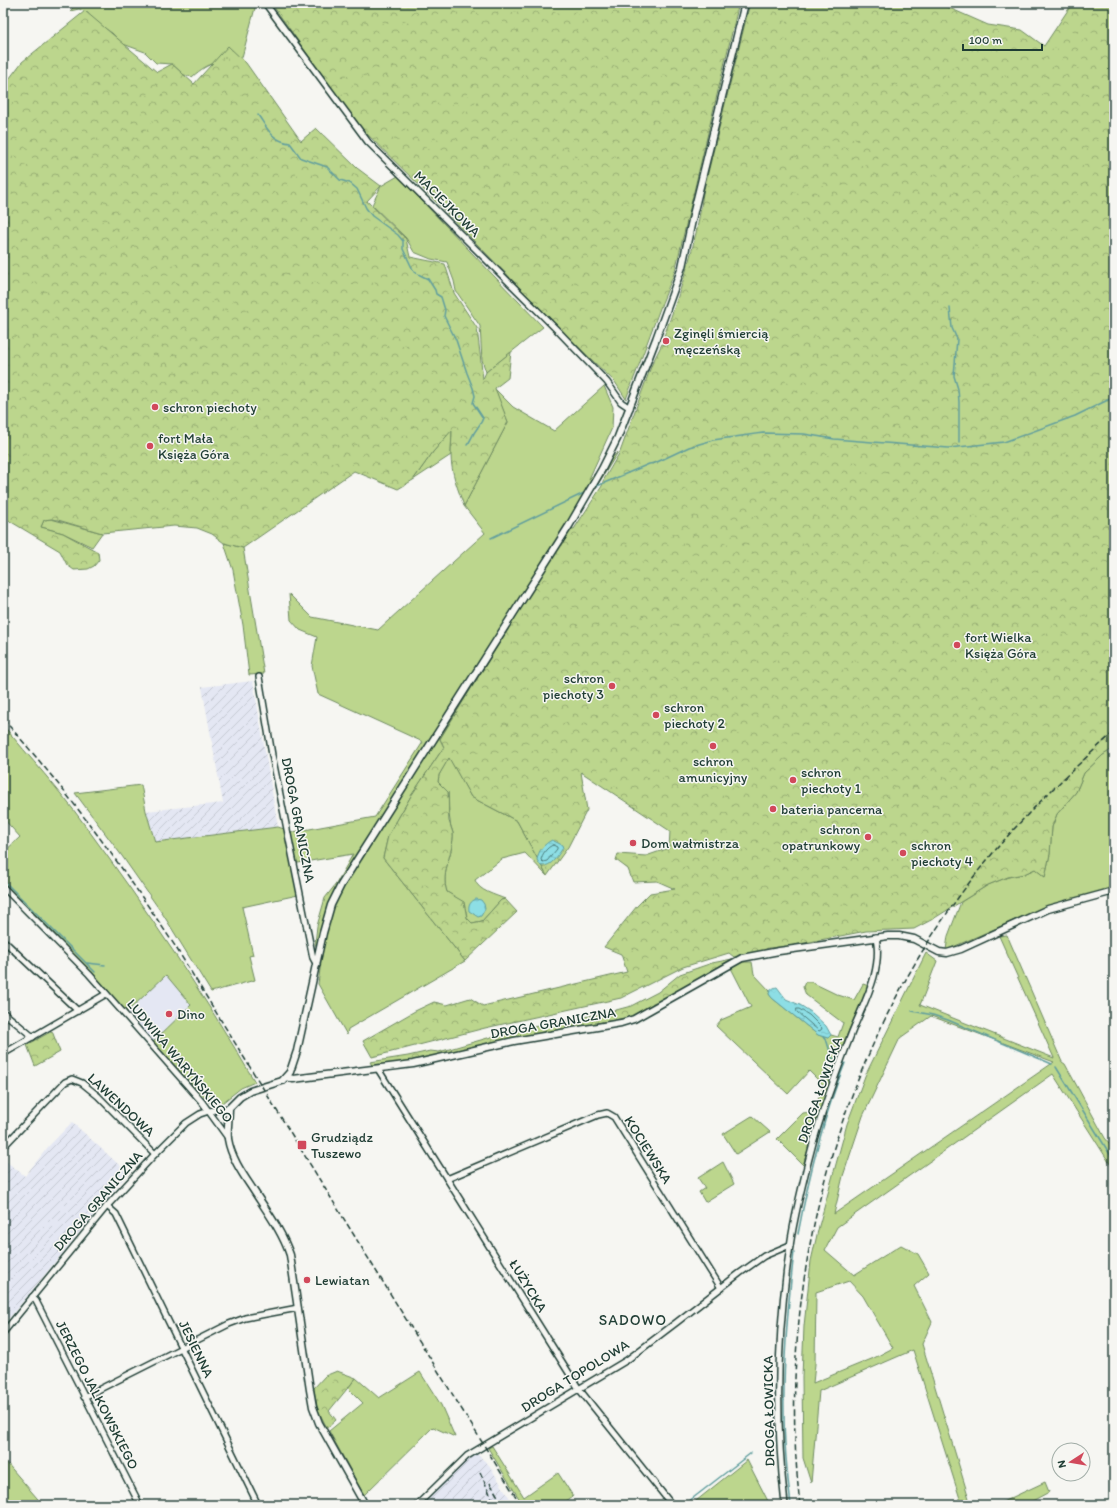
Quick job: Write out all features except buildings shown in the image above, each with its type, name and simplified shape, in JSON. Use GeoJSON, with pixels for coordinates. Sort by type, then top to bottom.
{"type":"FeatureCollection","features":[{"type":"Feature","properties":{"kind":"street","name":"MACIEJKOWA"},"geometry":{"type":"LineString","coordinates":[[265,3],[368,142],[560,333],[607,382],[621,402],[630,408]]}},
{"type":"Feature","properties":{"kind":"street"},"geometry":{"type":"LineString","coordinates":[[286,1077],[290,1072],[297,1051],[323,933],[331,904],[341,885],[569,526],[608,457],[630,408],[674,293],[682,267],[694,211],[745,3]]}},
{"type":"Feature","properties":{"kind":"street","name":"DROGA GRANICZNA"},"geometry":{"type":"LineString","coordinates":[[259,677],[274,762],[313,958],[317,965]]}},
{"type":"Feature","properties":{"kind":"street","name":"LUDWIKA WARYŃSKIEGO"},"geometry":{"type":"LineString","coordinates":[[3,887],[89,974],[172,1067],[209,1111],[228,1138],[235,1160],[242,1173],[286,1243],[293,1268],[310,1390],[317,1418],[365,1505]]}},
{"type":"Feature","properties":{"kind":"street"},"geometry":{"type":"LineString","coordinates":[[876,937],[899,936],[914,939],[939,952],[947,953],[961,949],[1048,909],[1114,891]]}},
{"type":"Feature","properties":{"kind":"street","name":"DROGA GRANICZNA"},"geometry":{"type":"LineString","coordinates":[[4,1330],[107,1206],[186,1123],[200,1114],[229,1108],[240,1097],[250,1091],[278,1083],[286,1077],[293,1079],[413,1064],[514,1041],[621,1023],[634,1019],[742,958],[876,937]]}},
{"type":"Feature","properties":{"kind":"street","name":"DROGA ŁOWICKA"},"geometry":{"type":"LineString","coordinates":[[785,1505],[780,1440],[779,1364],[781,1321],[790,1245],[813,1143],[824,1106],[873,981],[878,948],[876,937]]}},
{"type":"Feature","properties":{"kind":"street"},"geometry":{"type":"LineString","coordinates":[[3,940],[78,1011]]}},
{"type":"Feature","properties":{"kind":"street"},"geometry":{"type":"LineString","coordinates":[[3,1054],[106,994]]}},
{"type":"Feature","properties":{"kind":"street"},"geometry":{"type":"LineString","coordinates":[[3,1012],[33,1037]]}},
{"type":"Feature","properties":{"kind":"street","name":"ŁUŻYCKA"},"geometry":{"type":"LineString","coordinates":[[378,1069],[579,1389],[672,1505]]}},
{"type":"Feature","properties":{"kind":"street","name":"LAWENDOWA"},"geometry":{"type":"LineString","coordinates":[[3,1145],[7,1143],[65,1082],[72,1078],[82,1083],[98,1096],[155,1154]]}},
{"type":"Feature","properties":{"kind":"street"},"geometry":{"type":"LineString","coordinates":[[228,1138],[229,1108]]}},
{"type":"Feature","properties":{"kind":"street","name":"KOCIEWSKA"},"geometry":{"type":"LineString","coordinates":[[447,1179],[598,1115],[608,1113],[615,1119],[721,1288]]}},
{"type":"Feature","properties":{"kind":"street","name":"JESIENNA"},"geometry":{"type":"LineString","coordinates":[[107,1206],[116,1214],[258,1505]]}},
{"type":"Feature","properties":{"kind":"street","name":"DROGA TOPOLOWA"},"geometry":{"type":"LineString","coordinates":[[416,1505],[467,1456],[637,1353],[740,1272],[764,1256],[790,1245]]}},
{"type":"Feature","properties":{"kind":"street","name":"JERZEGO JALKOWSKIEGO"},"geometry":{"type":"LineString","coordinates":[[32,1297],[36,1301],[140,1505]]}},
{"type":"Feature","properties":{"kind":"street"},"geometry":{"type":"LineString","coordinates":[[84,1397],[236,1321],[298,1308]]}},
{"type":"Feature","properties":{"kind":"shaded area"},"geometry":{"type":"Polygon","coordinates":[[[253,681],[278,827],[155,842],[146,811],[223,803],[202,687],[253,681]]]}},
{"type":"Feature","properties":{"kind":"shaded area"},"geometry":{"type":"Polygon","coordinates":[[[166,974],[191,1005],[153,1042],[127,1012],[166,974]]]}},
{"type":"Feature","properties":{"kind":"shaded area"},"geometry":{"type":"Polygon","coordinates":[[[72,1122],[128,1173],[10,1317],[3,1319],[3,1159],[25,1176],[48,1147],[72,1122]]]}},
{"type":"Feature","properties":{"kind":"shaded area"},"geometry":{"type":"Polygon","coordinates":[[[476,1453],[489,1465],[514,1505],[420,1505],[468,1458],[476,1453]]]}},
{"type":"Feature","properties":{"kind":"green space"},"geometry":{"type":"Polygon","coordinates":[[[78,3],[253,3],[255,8],[241,61],[215,63],[204,68],[192,77],[184,75],[172,64],[156,63],[145,52],[123,44],[112,33],[92,20],[88,13],[79,9],[70,11],[78,3]]]}},
{"type":"Feature","properties":{"kind":"green space"},"geometry":{"type":"Polygon","coordinates":[[[271,3],[739,3],[675,271],[626,399],[615,382],[569,338],[358,125],[271,3]]]}},
{"type":"Feature","properties":{"kind":"green space"},"geometry":{"type":"Polygon","coordinates":[[[750,3],[938,3],[988,25],[1022,30],[1044,46],[1070,7],[1069,3],[1114,3],[1114,748],[1103,755],[1084,773],[1076,792],[1057,814],[1052,827],[1050,854],[1045,877],[1035,869],[1024,874],[1008,877],[988,885],[914,929],[866,931],[784,947],[768,948],[751,957],[734,957],[729,953],[683,967],[621,998],[485,1028],[372,1057],[363,1041],[415,1011],[434,1002],[447,1005],[470,998],[483,1006],[627,972],[621,954],[604,947],[637,906],[650,893],[675,889],[657,881],[633,882],[628,869],[616,860],[618,854],[646,856],[669,848],[670,831],[581,772],[587,810],[568,847],[547,876],[517,821],[471,797],[449,758],[439,775],[438,782],[448,792],[449,821],[453,833],[452,848],[445,877],[447,892],[464,902],[467,918],[472,923],[482,921],[501,900],[505,899],[517,912],[465,961],[383,858],[388,836],[411,796],[444,747],[440,739],[570,528],[574,529],[602,486],[603,481],[620,452],[652,364],[662,344],[668,345],[670,338],[664,336],[693,248],[703,193],[750,3]]]}},
{"type":"Feature","properties":{"kind":"green space"},"geometry":{"type":"Polygon","coordinates":[[[85,11],[157,72],[172,64],[194,84],[228,46],[246,63],[301,141],[316,128],[357,168],[381,186],[367,201],[406,239],[410,257],[445,264],[454,293],[477,328],[483,379],[486,372],[511,352],[508,378],[495,388],[508,422],[464,506],[452,468],[452,430],[433,452],[413,480],[398,489],[354,471],[243,548],[224,543],[212,534],[197,528],[174,526],[102,533],[58,520],[44,520],[41,527],[63,533],[98,552],[99,560],[94,566],[88,569],[74,570],[67,565],[60,551],[3,517],[3,87],[22,62],[85,11]]]}},
{"type":"Feature","properties":{"kind":"green space"},"geometry":{"type":"Polygon","coordinates":[[[398,176],[543,327],[486,372],[482,360],[480,326],[456,291],[447,262],[431,259],[414,252],[406,238],[372,205],[381,186],[398,176]]]}},
{"type":"Feature","properties":{"kind":"green space"},"geometry":{"type":"Polygon","coordinates":[[[604,386],[613,407],[612,428],[589,479],[618,452],[440,739],[444,747],[411,796],[388,836],[383,858],[465,961],[348,1029],[347,1035],[318,984],[322,955],[315,944],[317,926],[325,898],[336,884],[353,854],[292,864],[298,895],[242,907],[253,955],[249,956],[255,980],[211,992],[164,916],[75,793],[141,785],[146,811],[155,842],[278,827],[293,832],[375,817],[423,742],[318,694],[312,666],[317,637],[300,630],[291,620],[289,594],[312,617],[378,630],[485,533],[464,506],[508,422],[494,388],[513,407],[554,431],[604,386]]]}},
{"type":"Feature","properties":{"kind":"green space"},"geometry":{"type":"Polygon","coordinates":[[[452,429],[451,455],[413,480],[433,452],[452,429]]]}},
{"type":"Feature","properties":{"kind":"green space"},"geometry":{"type":"Polygon","coordinates":[[[51,519],[102,533],[92,547],[63,533],[41,527],[44,520],[51,519]]]}},
{"type":"Feature","properties":{"kind":"green space"},"geometry":{"type":"Polygon","coordinates":[[[224,543],[243,548],[264,674],[249,675],[243,625],[233,570],[224,543]]]}},
{"type":"Feature","properties":{"kind":"green space"},"geometry":{"type":"Polygon","coordinates":[[[3,725],[65,798],[129,887],[194,983],[255,1082],[241,1088],[222,1103],[214,1106],[153,1042],[191,1005],[166,975],[127,1012],[50,929],[3,883],[3,853],[20,837],[3,818],[3,725]]]}},
{"type":"Feature","properties":{"kind":"green space"},"geometry":{"type":"Polygon","coordinates":[[[1108,752],[1114,769],[1114,889],[1045,907],[946,950],[948,936],[961,902],[988,885],[1008,877],[1024,874],[1035,869],[1045,877],[1050,854],[1052,827],[1057,814],[1076,792],[1084,773],[1108,752]]]}},
{"type":"Feature","properties":{"kind":"green space"},"geometry":{"type":"Polygon","coordinates":[[[449,757],[471,797],[517,821],[547,876],[525,853],[502,859],[475,880],[483,890],[505,899],[501,900],[482,921],[472,923],[467,918],[463,905],[447,892],[445,885],[446,870],[452,848],[453,833],[449,818],[448,792],[438,782],[439,775],[449,757]]]}},
{"type":"Feature","properties":{"kind":"green space"},"geometry":{"type":"Polygon","coordinates":[[[1007,935],[1062,1062],[1065,1064],[1105,1138],[1114,1149],[1114,1170],[1053,1074],[837,1227],[825,1250],[854,1275],[901,1245],[918,1254],[929,1273],[914,1286],[932,1322],[922,1344],[971,1505],[962,1505],[913,1350],[819,1391],[811,1483],[803,1458],[802,1377],[804,1326],[811,1261],[847,1124],[865,1076],[926,953],[937,961],[920,1005],[1054,1058],[999,936],[1007,935]],[[931,1016],[900,1038],[863,1116],[843,1176],[834,1214],[1054,1062],[931,1016]],[[849,1281],[816,1292],[815,1364],[813,1383],[874,1358],[893,1348],[863,1296],[849,1281]]]}},
{"type":"Feature","properties":{"kind":"green space"},"geometry":{"type":"Polygon","coordinates":[[[732,959],[633,1016],[513,1038],[412,1062],[373,1067],[370,1062],[430,1051],[439,1052],[512,1031],[605,1013],[631,1006],[658,992],[680,974],[712,963],[732,959]]]}},
{"type":"Feature","properties":{"kind":"green space"},"geometry":{"type":"Polygon","coordinates":[[[742,962],[752,962],[754,974],[770,991],[769,994],[772,998],[818,1035],[828,1038],[831,1035],[838,1037],[843,1023],[806,995],[803,987],[805,982],[811,982],[838,995],[854,1000],[863,984],[869,986],[845,1039],[803,1165],[777,1139],[803,1113],[811,1112],[815,1109],[823,1085],[809,1071],[788,1094],[716,1026],[721,1020],[751,1007],[731,968],[742,962]]]}},
{"type":"Feature","properties":{"kind":"green space"},"geometry":{"type":"Polygon","coordinates":[[[52,1031],[60,1052],[35,1066],[27,1045],[52,1031]]]}},
{"type":"Feature","properties":{"kind":"green space"},"geometry":{"type":"Polygon","coordinates":[[[752,1116],[770,1132],[736,1154],[723,1134],[752,1116]]]}},
{"type":"Feature","properties":{"kind":"green space"},"geometry":{"type":"Polygon","coordinates":[[[723,1162],[734,1184],[705,1202],[699,1192],[705,1188],[698,1178],[723,1162]]]}},
{"type":"Feature","properties":{"kind":"green space"},"geometry":{"type":"Polygon","coordinates":[[[337,1371],[356,1378],[329,1411],[336,1420],[327,1428],[317,1408],[314,1388],[325,1376],[337,1371]]]}},
{"type":"Feature","properties":{"kind":"green space"},"geometry":{"type":"Polygon","coordinates":[[[420,1372],[441,1405],[455,1437],[433,1427],[364,1495],[329,1431],[363,1403],[348,1388],[356,1378],[379,1398],[420,1372]]]}},
{"type":"Feature","properties":{"kind":"green space"},"geometry":{"type":"Polygon","coordinates":[[[492,1446],[524,1497],[558,1473],[573,1496],[561,1505],[523,1505],[488,1448],[492,1446]]]}},
{"type":"Feature","properties":{"kind":"green space"},"geometry":{"type":"Polygon","coordinates":[[[3,1459],[6,1462],[43,1505],[3,1505],[3,1459]]]}},
{"type":"Feature","properties":{"kind":"green space"},"geometry":{"type":"Polygon","coordinates":[[[747,1460],[770,1505],[691,1505],[747,1460]]]}},
{"type":"Feature","properties":{"kind":"green space"},"geometry":{"type":"Polygon","coordinates":[[[1045,1482],[1049,1492],[1025,1505],[996,1505],[1045,1482]]]}},
{"type":"Feature","properties":{"kind":"water"},"geometry":{"type":"Polygon","coordinates":[[[552,840],[562,845],[563,848],[551,863],[541,866],[537,860],[540,851],[552,840]]]}},
{"type":"Feature","properties":{"kind":"water"},"geometry":{"type":"Polygon","coordinates":[[[476,899],[481,900],[485,909],[481,916],[478,917],[469,911],[470,904],[476,899]]]}},
{"type":"Feature","properties":{"kind":"water"},"geometry":{"type":"Polygon","coordinates":[[[777,987],[786,999],[811,1012],[826,1026],[831,1035],[828,1038],[818,1035],[772,998],[769,994],[770,991],[777,987]]]}},
{"type":"Feature","properties":{"kind":"waterway"},"geometry":{"type":"LineString","coordinates":[[258,115],[271,134],[279,140],[290,143],[301,158],[327,167],[340,180],[350,183],[357,189],[366,208],[372,216],[398,235],[403,241],[403,249],[414,272],[428,279],[436,294],[441,297],[445,310],[444,316],[456,340],[473,388],[475,396],[473,403],[483,418],[467,445]]}},
{"type":"Feature","properties":{"kind":"waterway"},"geometry":{"type":"LineString","coordinates":[[950,308],[952,328],[957,339],[954,376],[958,389],[959,402],[959,442]]}},
{"type":"Feature","properties":{"kind":"waterway"},"geometry":{"type":"LineString","coordinates":[[597,486],[649,464],[655,463],[689,447],[713,440],[763,433],[804,434],[834,439],[949,448],[1004,442],[1075,416],[1114,397]]}},
{"type":"Feature","properties":{"kind":"waterway"},"geometry":{"type":"LineString","coordinates":[[491,538],[584,493]]}},
{"type":"Feature","properties":{"kind":"waterway"},"geometry":{"type":"LineString","coordinates":[[3,880],[95,972]]}},
{"type":"Feature","properties":{"kind":"waterway"},"geometry":{"type":"LineString","coordinates":[[87,963],[105,965]]}},
{"type":"Feature","properties":{"kind":"waterway"},"geometry":{"type":"LineString","coordinates":[[912,1011],[933,1015],[948,1020],[1052,1064]]}},
{"type":"Feature","properties":{"kind":"waterway"},"geometry":{"type":"LineString","coordinates":[[823,1037],[827,1042],[832,1058],[836,1059]]}},
{"type":"Feature","properties":{"kind":"waterway"},"geometry":{"type":"LineString","coordinates":[[798,1234],[817,1147],[845,1063],[842,1061]]}},
{"type":"Feature","properties":{"kind":"waterway"},"geometry":{"type":"LineString","coordinates":[[1056,1067],[1111,1156],[1114,1158]]}},
{"type":"Feature","properties":{"kind":"waterway"},"geometry":{"type":"LineString","coordinates":[[791,1505],[785,1446],[784,1371],[786,1332],[794,1252]]}},
{"type":"Feature","properties":{"kind":"waterway"},"geometry":{"type":"LineString","coordinates":[[684,1505],[751,1453]]}},
{"type":"Feature","properties":{"kind":"railway"},"geometry":{"type":"LineString","coordinates":[[3,719],[72,801],[135,887],[175,946],[521,1505]]}},
{"type":"Feature","properties":{"kind":"railway"},"geometry":{"type":"LineString","coordinates":[[800,1505],[795,1423],[797,1340],[807,1259],[825,1178],[850,1099],[883,1023],[923,951],[969,883],[1002,842],[1038,804],[1114,732]]}},
{"type":"Feature","properties":{"kind":"railway"},"geometry":{"type":"LineString","coordinates":[[480,1472],[495,1505]]}},
{"type":"Feature","properties":{"kind":"railway"},"geometry":{"type":"LineString","coordinates":[[490,1483],[503,1505]]}},
{"type":"Feature","properties":{"kind":"place","name":"Zginęli śmiercią męczeńską"},"geometry":{"type":"Point","coordinates":[666,341]}},
{"type":"Feature","properties":{"kind":"place","name":"schron piechoty"},"geometry":{"type":"Point","coordinates":[155,407]}},
{"type":"Feature","properties":{"kind":"place","name":"fort Mała Księża Góra"},"geometry":{"type":"Point","coordinates":[150,446]}},
{"type":"Feature","properties":{"kind":"place","name":"fort Wielka Księża Góra"},"geometry":{"type":"Point","coordinates":[957,645]}},
{"type":"Feature","properties":{"kind":"place","name":"schron piechoty 3"},"geometry":{"type":"Point","coordinates":[612,686]}},
{"type":"Feature","properties":{"kind":"place","name":"schron piechoty 2"},"geometry":{"type":"Point","coordinates":[656,715]}},
{"type":"Feature","properties":{"kind":"place","name":"schron amunicyjny"},"geometry":{"type":"Point","coordinates":[713,746]}},
{"type":"Feature","properties":{"kind":"place","name":"schron piechoty 1"},"geometry":{"type":"Point","coordinates":[793,780]}},
{"type":"Feature","properties":{"kind":"place","name":"bateria pancerna"},"geometry":{"type":"Point","coordinates":[773,809]}},
{"type":"Feature","properties":{"kind":"place","name":"schron opatrunkowy"},"geometry":{"type":"Point","coordinates":[868,837]}},
{"type":"Feature","properties":{"kind":"place","name":"Dom wałmistrza"},"geometry":{"type":"Point","coordinates":[633,843]}},
{"type":"Feature","properties":{"kind":"place","name":"schron piechoty 4"},"geometry":{"type":"Point","coordinates":[903,853]}},
{"type":"Feature","properties":{"kind":"place","name":"Dino"},"geometry":{"type":"Point","coordinates":[169,1014]}},
{"type":"Feature","properties":{"kind":"place","name":"Grudziądz Tuszewo"},"geometry":{"type":"Point","coordinates":[302,1145]}},
{"type":"Feature","properties":{"kind":"place","name":"Lewiatan"},"geometry":{"type":"Point","coordinates":[307,1280]}},
{"type":"Feature","properties":{"kind":"district","name":"SADOWO"},"geometry":{"type":"Point","coordinates":[633,1320]}}]}
